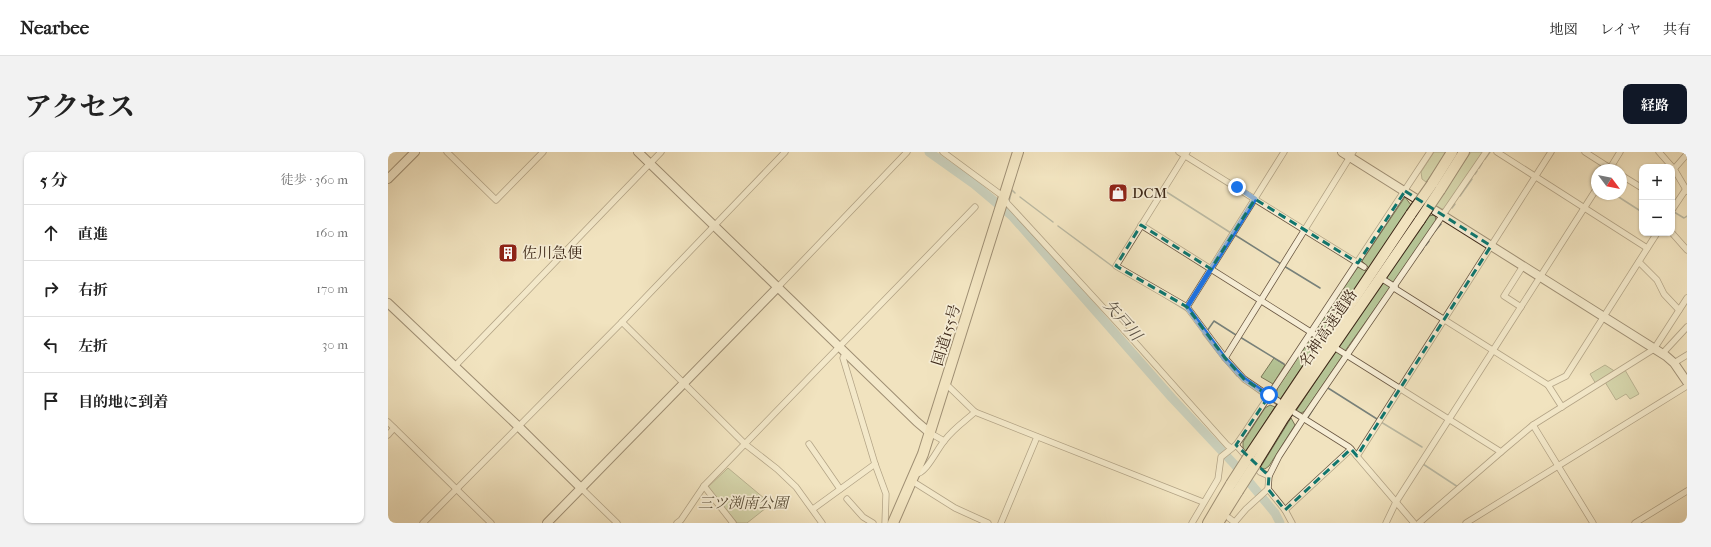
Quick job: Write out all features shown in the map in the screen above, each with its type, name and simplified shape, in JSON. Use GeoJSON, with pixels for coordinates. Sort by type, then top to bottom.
{"type":"FeatureCollection","features":[{"type":"Feature","properties":{"kind":"highway","name":"国道155号"},"geometry":{"type":"LineString","coordinates":[[893,523],[914,477],[930,433],[1018,152]]}},
{"type":"Feature","properties":{"kind":"highway","name":"名神高速道路"},"geometry":{"type":"LineString","coordinates":[[1252,460],[1283,419],[1420,220],[1452,152]]}},
{"type":"Feature","properties":{"kind":"highway","name":"名神高速道路"},"geometry":{"type":"LineString","coordinates":[[1208,523],[1235,487],[1411,214],[1436,187],[1464,152]]}},
{"type":"Feature","properties":{"kind":"highway","name":"名神高速道路"},"geometry":{"type":"LineString","coordinates":[[1218,523],[1235,487]]}},
{"type":"Feature","properties":{"kind":"street"},"geometry":{"type":"LineString","coordinates":[[388,179],[415,152]]}},
{"type":"Feature","properties":{"kind":"street"},"geometry":{"type":"LineString","coordinates":[[447,152],[496,200],[542,152]]}},
{"type":"Feature","properties":{"kind":"street"},"geometry":{"type":"LineString","coordinates":[[638,152],[838,348],[917,422],[930,433],[944,441]]}},
{"type":"Feature","properties":{"kind":"street"},"geometry":{"type":"LineString","coordinates":[[455,366],[661,152]]}},
{"type":"Feature","properties":{"kind":"street"},"geometry":{"type":"LineString","coordinates":[[423,523],[622,322],[785,152]]}},
{"type":"Feature","properties":{"kind":"street"},"geometry":{"type":"LineString","coordinates":[[547,523],[777,288],[907,152]]}},
{"type":"Feature","properties":{"kind":"street"},"geometry":{"type":"LineString","coordinates":[[943,152],[1004,198],[1227,445],[1233,448],[1260,472],[1269,476]]}},
{"type":"Feature","properties":{"kind":"street"},"geometry":{"type":"LineString","coordinates":[[1179,152],[1186,154],[1364,267]]}},
{"type":"Feature","properties":{"kind":"street"},"geometry":{"type":"LineString","coordinates":[[1187,307],[1284,152]]}},
{"type":"Feature","properties":{"kind":"street"},"geometry":{"type":"LineString","coordinates":[[1342,152],[1352,155],[1405,191],[1662,354],[1674,363],[1687,382]]}},
{"type":"Feature","properties":{"kind":"street"},"geometry":{"type":"LineString","coordinates":[[1192,523],[1218,480],[1221,457],[1233,448],[1358,263],[1430,152]]}},
{"type":"Feature","properties":{"kind":"street"},"geometry":{"type":"LineString","coordinates":[[1229,518],[1234,523],[1267,489],[1269,476],[1279,456],[1303,419],[1486,152]]}},
{"type":"Feature","properties":{"kind":"street"},"geometry":{"type":"LineString","coordinates":[[1497,152],[1648,248]]}},
{"type":"Feature","properties":{"kind":"street"},"geometry":{"type":"LineString","coordinates":[[1357,456],[1551,152]]}},
{"type":"Feature","properties":{"kind":"street"},"geometry":{"type":"LineString","coordinates":[[1585,152],[1603,164]]}},
{"type":"Feature","properties":{"kind":"street"},"geometry":{"type":"LineString","coordinates":[[1614,164],[1620,152]]}},
{"type":"Feature","properties":{"kind":"street"},"geometry":{"type":"LineString","coordinates":[[1659,152],[1670,164]]}},
{"type":"Feature","properties":{"kind":"street"},"geometry":{"type":"LineString","coordinates":[[1186,154],[1116,266],[1187,307],[1224,358],[1244,379],[1278,401]]}},
{"type":"Feature","properties":{"kind":"street"},"geometry":{"type":"LineString","coordinates":[[1224,358],[1352,155]]}},
{"type":"Feature","properties":{"kind":"street"},"geometry":{"type":"LineString","coordinates":[[1675,168],[1687,155]]}},
{"type":"Feature","properties":{"kind":"street"},"geometry":{"type":"LineString","coordinates":[[1675,171],[1686,190],[1675,204]]}},
{"type":"Feature","properties":{"kind":"street"},"geometry":{"type":"LineString","coordinates":[[1627,179],[1639,186]]}},
{"type":"Feature","properties":{"kind":"street"},"geometry":{"type":"LineString","coordinates":[[1386,523],[1396,502],[1591,197]]}},
{"type":"Feature","properties":{"kind":"street"},"geometry":{"type":"LineString","coordinates":[[681,522],[704,486],[975,207]]}},
{"type":"Feature","properties":{"kind":"street"},"geometry":{"type":"LineString","coordinates":[[1141,226],[1317,336]]}},
{"type":"Feature","properties":{"kind":"street"},"geometry":{"type":"LineString","coordinates":[[1548,385],[1566,376],[1655,236]]}},
{"type":"Feature","properties":{"kind":"street"},"geometry":{"type":"LineString","coordinates":[[1675,236],[1687,250]]}},
{"type":"Feature","properties":{"kind":"street"},"geometry":{"type":"LineString","coordinates":[[1639,262],[1657,280],[1664,294],[1679,310]]}},
{"type":"Feature","properties":{"kind":"street"},"geometry":{"type":"LineString","coordinates":[[1521,307],[1504,296],[1523,266]]}},
{"type":"Feature","properties":{"kind":"street"},"geometry":{"type":"LineString","coordinates":[[1384,280],[1548,385],[1562,407]]}},
{"type":"Feature","properties":{"kind":"street"},"geometry":{"type":"LineString","coordinates":[[1419,523],[1533,425],[1654,349],[1687,298]]}},
{"type":"Feature","properties":{"kind":"street"},"geometry":{"type":"LineString","coordinates":[[389,307],[455,366],[617,523]]}},
{"type":"Feature","properties":{"kind":"street"},"geometry":{"type":"LineString","coordinates":[[622,322],[745,444],[777,469],[796,487],[813,508],[822,523]]}},
{"type":"Feature","properties":{"kind":"street"},"geometry":{"type":"LineString","coordinates":[[1662,354],[1687,327]]}},
{"type":"Feature","properties":{"kind":"street"},"geometry":{"type":"LineString","coordinates":[[1338,349],[1501,452]]}},
{"type":"Feature","properties":{"kind":"street"},"geometry":{"type":"LineString","coordinates":[[845,354],[843,358],[875,464],[886,494],[884,523]]}},
{"type":"Feature","properties":{"kind":"street"},"geometry":{"type":"LineString","coordinates":[[1674,363],[1687,355]]}},
{"type":"Feature","properties":{"kind":"street"},"geometry":{"type":"LineString","coordinates":[[946,384],[975,412],[1037,437],[1213,503]]}},
{"type":"Feature","properties":{"kind":"street"},"geometry":{"type":"LineString","coordinates":[[1466,523],[1687,386]]}},
{"type":"Feature","properties":{"kind":"street"},"geometry":{"type":"LineString","coordinates":[[975,412],[944,441],[933,458],[920,473],[914,477],[955,508],[988,523]]}},
{"type":"Feature","properties":{"kind":"street"},"geometry":{"type":"LineString","coordinates":[[1295,413],[1351,449],[1414,523]]}},
{"type":"Feature","properties":{"kind":"street"},"geometry":{"type":"LineString","coordinates":[[388,422],[491,523]]}},
{"type":"Feature","properties":{"kind":"street"},"geometry":{"type":"LineString","coordinates":[[1533,425],[1593,523]]}},
{"type":"Feature","properties":{"kind":"street"},"geometry":{"type":"LineString","coordinates":[[388,435],[394,428]]}},
{"type":"Feature","properties":{"kind":"street"},"geometry":{"type":"LineString","coordinates":[[1001,523],[1037,437]]}},
{"type":"Feature","properties":{"kind":"street"},"geometry":{"type":"LineString","coordinates":[[809,444],[840,489]]}},
{"type":"Feature","properties":{"kind":"street"},"geometry":{"type":"LineString","coordinates":[[1285,510],[1351,449]]}},
{"type":"Feature","properties":{"kind":"street"},"geometry":{"type":"LineString","coordinates":[[813,508],[875,464]]}},
{"type":"Feature","properties":{"kind":"street"},"geometry":{"type":"LineString","coordinates":[[704,486],[732,523]]}},
{"type":"Feature","properties":{"kind":"street"},"geometry":{"type":"LineString","coordinates":[[1267,489],[1285,510],[1292,523]]}},
{"type":"Feature","properties":{"kind":"street"},"geometry":{"type":"LineString","coordinates":[[1635,523],[1687,491]]}},
{"type":"Feature","properties":{"kind":"street"},"geometry":{"type":"LineString","coordinates":[[847,499],[863,517],[873,523]]}},
{"type":"Feature","properties":{"kind":"highlighted area"},"geometry":{"type":"Polygon","coordinates":[[[1405,191],[1491,246],[1357,456],[1351,449],[1285,510],[1268,489],[1269,476],[1236,445],[1269,396],[1244,379],[1225,358],[1187,307],[1116,266],[1141,225],[1211,269],[1255,199],[1358,263],[1405,191]]]}},
{"type":"Feature","properties":{"kind":"green space"},"geometry":{"type":"Polygon","coordinates":[[[1434,152],[1447,152],[1426,182],[1422,179],[1421,172],[1434,152]]]}},
{"type":"Feature","properties":{"kind":"green space"},"geometry":{"type":"Polygon","coordinates":[[[1471,152],[1483,152],[1445,209],[1435,205],[1471,152]]]}},
{"type":"Feature","properties":{"kind":"green space"},"geometry":{"type":"Polygon","coordinates":[[[1405,197],[1411,205],[1369,268],[1362,261],[1405,197]]]}},
{"type":"Feature","properties":{"kind":"green space"},"geometry":{"type":"Polygon","coordinates":[[[1435,215],[1436,221],[1393,283],[1385,278],[1428,216],[1435,215]]]}},
{"type":"Feature","properties":{"kind":"green space"},"geometry":{"type":"Polygon","coordinates":[[[1358,267],[1367,271],[1322,337],[1315,330],[1358,267]]]}},
{"type":"Feature","properties":{"kind":"green space"},"geometry":{"type":"Polygon","coordinates":[[[1383,281],[1391,286],[1345,351],[1338,347],[1383,281]]]}},
{"type":"Feature","properties":{"kind":"green space"},"geometry":{"type":"Polygon","coordinates":[[[1313,335],[1320,340],[1280,400],[1276,394],[1278,387],[1313,335]]]}},
{"type":"Feature","properties":{"kind":"green space"},"geometry":{"type":"Polygon","coordinates":[[[1336,350],[1343,355],[1305,411],[1301,413],[1296,411],[1336,350]]]}},
{"type":"Feature","properties":{"kind":"green space"},"geometry":{"type":"Polygon","coordinates":[[[1274,358],[1285,365],[1273,384],[1261,377],[1274,358]]]}},
{"type":"Feature","properties":{"kind":"green space"},"geometry":{"type":"Polygon","coordinates":[[[1605,365],[1616,372],[1596,384],[1590,374],[1605,365]]]}},
{"type":"Feature","properties":{"kind":"green space"},"geometry":{"type":"Polygon","coordinates":[[[1625,370],[1639,394],[1630,399],[1626,394],[1616,400],[1605,382],[1625,370]]]}},
{"type":"Feature","properties":{"kind":"green space"},"geometry":{"type":"Polygon","coordinates":[[[1270,405],[1275,407],[1246,452],[1243,449],[1243,442],[1265,408],[1270,405]]]}},
{"type":"Feature","properties":{"kind":"green space"},"geometry":{"type":"Polygon","coordinates":[[[1291,418],[1295,425],[1269,466],[1265,469],[1260,468],[1291,418]]]}},
{"type":"Feature","properties":{"kind":"green space","name":"三ツ渕南公園"},"geometry":{"type":"Polygon","coordinates":[[[728,468],[771,504],[747,523],[737,523],[708,487],[728,468]]]}},
{"type":"Feature","properties":{"kind":"waterway","name":"矢戸川"},"geometry":{"type":"LineString","coordinates":[[929,152],[974,184],[1012,216],[1172,398],[1235,465],[1275,513],[1280,523]]}},
{"type":"Feature","properties":{"kind":"waterway"},"geometry":{"type":"LineString","coordinates":[[1485,159],[1490,152]]}},
{"type":"Feature","properties":{"kind":"waterway"},"geometry":{"type":"LineString","coordinates":[[1479,168],[1482,163]]}},
{"type":"Feature","properties":{"kind":"waterway"},"geometry":{"type":"LineString","coordinates":[[1460,196],[1472,179]]}},
{"type":"Feature","properties":{"kind":"waterway"},"geometry":{"type":"LineString","coordinates":[[1009,201],[1012,190],[1015,193]]}},
{"type":"Feature","properties":{"kind":"waterway"},"geometry":{"type":"LineString","coordinates":[[1165,191],[1231,233]]}},
{"type":"Feature","properties":{"kind":"waterway"},"geometry":{"type":"LineString","coordinates":[[1020,197],[1053,222]]}},
{"type":"Feature","properties":{"kind":"waterway"},"geometry":{"type":"LineString","coordinates":[[1623,200],[1639,210]]}},
{"type":"Feature","properties":{"kind":"waterway"},"geometry":{"type":"LineString","coordinates":[[1452,208],[1455,204]]}},
{"type":"Feature","properties":{"kind":"waterway"},"geometry":{"type":"LineString","coordinates":[[1675,213],[1684,218],[1687,216]]}},
{"type":"Feature","properties":{"kind":"waterway"},"geometry":{"type":"LineString","coordinates":[[1435,231],[1441,224]]}},
{"type":"Feature","properties":{"kind":"waterway"},"geometry":{"type":"LineString","coordinates":[[1058,226],[1112,266]]}},
{"type":"Feature","properties":{"kind":"waterway"},"geometry":{"type":"LineString","coordinates":[[1235,235],[1281,264]]}},
{"type":"Feature","properties":{"kind":"waterway"},"geometry":{"type":"LineString","coordinates":[[1426,245],[1429,241]]}},
{"type":"Feature","properties":{"kind":"waterway"},"geometry":{"type":"LineString","coordinates":[[1420,253],[1423,249]]}},
{"type":"Feature","properties":{"kind":"waterway"},"geometry":{"type":"LineString","coordinates":[[1284,266],[1320,288]]}},
{"type":"Feature","properties":{"kind":"waterway"},"geometry":{"type":"LineString","coordinates":[[1163,296],[1187,311]]}},
{"type":"Feature","properties":{"kind":"waterway"},"geometry":{"type":"LineString","coordinates":[[1207,331],[1214,321],[1236,335]]}},
{"type":"Feature","properties":{"kind":"waterway"},"geometry":{"type":"LineString","coordinates":[[1203,334],[1237,376]]}},
{"type":"Feature","properties":{"kind":"waterway"},"geometry":{"type":"LineString","coordinates":[[1240,337],[1284,364]]}},
{"type":"Feature","properties":{"kind":"waterway"},"geometry":{"type":"LineString","coordinates":[[1243,381],[1264,397]]}},
{"type":"Feature","properties":{"kind":"waterway"},"geometry":{"type":"LineString","coordinates":[[1328,388],[1377,419]]}},
{"type":"Feature","properties":{"kind":"waterway"},"geometry":{"type":"LineString","coordinates":[[1307,419],[1320,398]]}},
{"type":"Feature","properties":{"kind":"waterway"},"geometry":{"type":"LineString","coordinates":[[1270,400],[1276,404]]}},
{"type":"Feature","properties":{"kind":"waterway"},"geometry":{"type":"LineString","coordinates":[[1293,415],[1298,418]]}},
{"type":"Feature","properties":{"kind":"waterway"},"geometry":{"type":"LineString","coordinates":[[1381,422],[1422,447]]}},
{"type":"Feature","properties":{"kind":"waterway"},"geometry":{"type":"LineString","coordinates":[[1424,463],[1423,464],[1458,487]]}},
{"type":"Feature","properties":{"kind":"place","name":"DCM"},"geometry":{"type":"Point","coordinates":[1118,193]}},
{"type":"Feature","properties":{"kind":"place","name":"佐川急便"},"geometry":{"type":"Point","coordinates":[508,253]}},
{"type":"Feature","properties":{"kind":"route"},"geometry":{"type":"LineString","coordinates":[[1237,187],[1255,199],[1187,307],[1224,358],[1244,379],[1269,395]]}}]}
